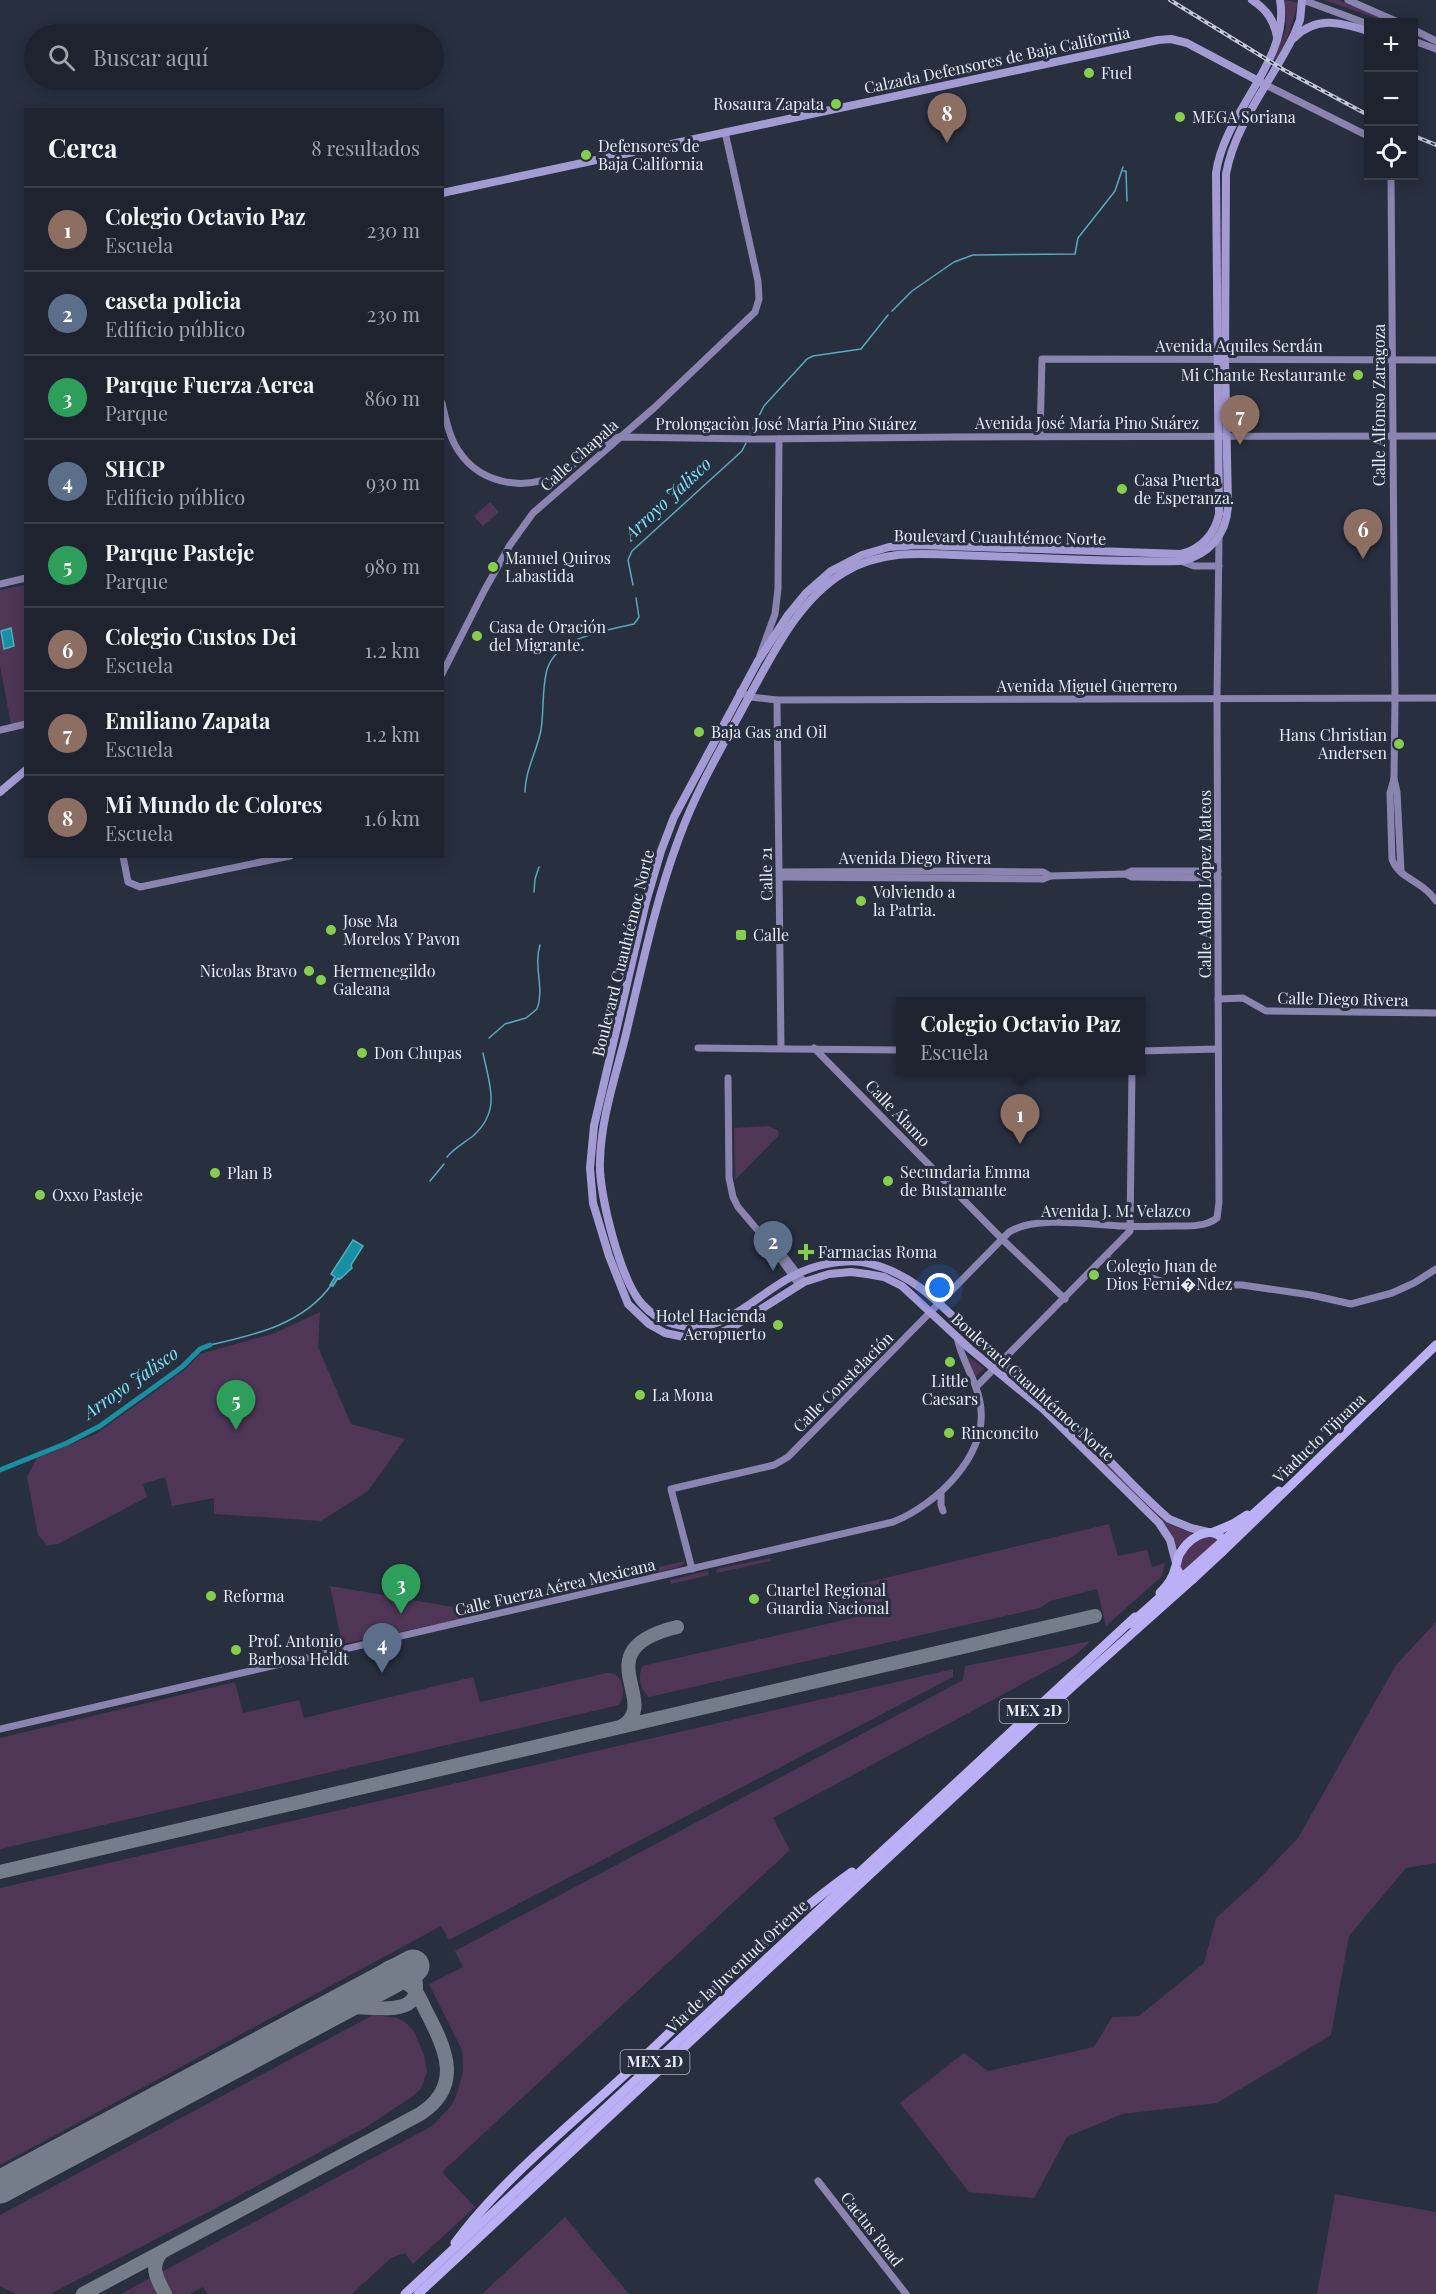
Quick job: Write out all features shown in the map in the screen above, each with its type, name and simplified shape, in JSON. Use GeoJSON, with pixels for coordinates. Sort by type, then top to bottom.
{"type":"FeatureCollection","features":[{"type":"Feature","properties":{"kind":"highway","name":"Viaducto Tijuana"},"geometry":{"type":"LineString","coordinates":[[1098,1651],[1107,1646],[1279,1491],[1434,1344]]}},
{"type":"Feature","properties":{"kind":"highway","name":"Viaducto Tijuana"},"geometry":{"type":"LineString","coordinates":[[1222,1552],[1434,1344]]}},
{"type":"Feature","properties":{"kind":"highway","name":"MEX 2D"},"geometry":{"type":"LineString","coordinates":[[908,1833],[1158,1595],[1169,1582],[1184,1548],[1200,1535],[1242,1519],[1298,1473]]}},
{"type":"Feature","properties":{"kind":"highway"},"geometry":{"type":"LineString","coordinates":[[1211,1532],[1222,1538],[1222,1552]]}},
{"type":"Feature","properties":{"kind":"highway","name":"MEX 2D"},"geometry":{"type":"LineString","coordinates":[[908,1833],[1222,1552]]}},
{"type":"Feature","properties":{"kind":"highway"},"geometry":{"type":"LineString","coordinates":[[1176,1566],[1181,1576],[1193,1579]]}},
{"type":"Feature","properties":{"kind":"highway","name":"Via de la Juventud Oriente"},"geometry":{"type":"LineString","coordinates":[[405,2294],[881,1852],[908,1833]]}},
{"type":"Feature","properties":{"kind":"highway","name":"Via de la Juventud Oriente"},"geometry":{"type":"LineString","coordinates":[[418,2294],[908,1833]]}},
{"type":"Feature","properties":{"kind":"main road"},"geometry":{"type":"LineString","coordinates":[[1252,0],[1271,18],[1278,41]]}},
{"type":"Feature","properties":{"kind":"main road","name":"Boulevard Cuauhtémoc Norte"},"geometry":{"type":"LineString","coordinates":[[1211,1532],[1191,1528],[1170,1519],[1066,1417],[1001,1362],[939,1303],[908,1278],[884,1267],[854,1261],[827,1265],[795,1274],[726,1320],[712,1325],[689,1327],[661,1320],[643,1305],[631,1286],[606,1211],[599,1171],[602,1130],[667,873],[680,835],[698,794],[750,697],[789,629],[811,599],[843,573],[872,560],[892,555],[924,553],[1043,559],[1181,561],[1198,556],[1219,538],[1228,510],[1228,436],[1221,360],[1215,207],[1218,160],[1227,135],[1278,41],[1281,20],[1280,0]]}},
{"type":"Feature","properties":{"kind":"main road","name":"Boulevard Cuauhtémoc Norte"},"geometry":{"type":"LineString","coordinates":[[1176,1566],[1170,1540],[1159,1523],[1043,1409],[957,1337],[902,1286],[884,1277],[841,1272],[802,1283],[715,1335],[689,1338],[657,1329],[635,1312],[621,1290],[593,1203],[590,1149],[646,902],[674,817],[758,660],[796,605],[816,583],[846,562],[876,550],[918,545],[1161,554],[1189,552],[1208,538],[1218,521],[1218,437],[1226,174],[1231,151],[1291,41],[1306,1]]}},
{"type":"Feature","properties":{"kind":"main road"},"geometry":{"type":"LineString","coordinates":[[1291,41],[1310,26],[1326,21],[1364,30]]}},
{"type":"Feature","properties":{"kind":"main road","name":"Calzada Defensores de Baja California"},"geometry":{"type":"LineString","coordinates":[[444,193],[1158,40],[1171,39],[1187,43],[1266,85]]}},
{"type":"Feature","properties":{"kind":"main road"},"geometry":{"type":"LineString","coordinates":[[0,792],[24,772]]}},
{"type":"Feature","properties":{"kind":"street"},"geometry":{"type":"LineString","coordinates":[[1348,0],[1389,18]]}},
{"type":"Feature","properties":{"kind":"street"},"geometry":{"type":"LineString","coordinates":[[1306,1],[1364,23]]}},
{"type":"Feature","properties":{"kind":"street"},"geometry":{"type":"LineString","coordinates":[[1418,32],[1436,41]]}},
{"type":"Feature","properties":{"kind":"street"},"geometry":{"type":"LineString","coordinates":[[1418,42],[1436,49]]}},
{"type":"Feature","properties":{"kind":"street"},"geometry":{"type":"LineString","coordinates":[[1266,85],[1364,134]]}},
{"type":"Feature","properties":{"kind":"street","name":"Calle Chapala"},"geometry":{"type":"LineString","coordinates":[[444,670],[484,591],[533,513],[654,408],[754,312],[759,299],[758,280],[725,132]]}},
{"type":"Feature","properties":{"kind":"street","name":"Calle Alfonso Zaragoza"},"geometry":{"type":"LineString","coordinates":[[1391,180],[1395,699],[1392,859],[1401,872],[1425,889],[1436,901]]}},
{"type":"Feature","properties":{"kind":"street","name":"Avenida Aquiles Serdán"},"geometry":{"type":"LineString","coordinates":[[1040,436],[1042,359],[1436,360]]}},
{"type":"Feature","properties":{"kind":"street"},"geometry":{"type":"LineString","coordinates":[[444,410],[450,433],[463,456],[482,473],[503,483],[519,485],[549,478],[562,472],[606,441],[619,437]]}},
{"type":"Feature","properties":{"kind":"street","name":"Prolongaciòn José María Pino Suárez"},"geometry":{"type":"LineString","coordinates":[[619,437],[779,439],[954,436]]}},
{"type":"Feature","properties":{"kind":"street","name":"Avenida José María Pino Suárez"},"geometry":{"type":"LineString","coordinates":[[954,436],[1436,436]]}},
{"type":"Feature","properties":{"kind":"street"},"geometry":{"type":"LineString","coordinates":[[758,660],[775,615],[778,589],[779,439]]}},
{"type":"Feature","properties":{"kind":"street","name":"Calle Adolfo López Mateos"},"geometry":{"type":"LineString","coordinates":[[1219,538],[1217,699],[1220,1202]]}},
{"type":"Feature","properties":{"kind":"street"},"geometry":{"type":"LineString","coordinates":[[1181,561],[1194,566],[1218,566]]}},
{"type":"Feature","properties":{"kind":"street"},"geometry":{"type":"LineString","coordinates":[[0,584],[24,578]]}},
{"type":"Feature","properties":{"kind":"street","name":"Avenida Miguel Guerrero"},"geometry":{"type":"LineString","coordinates":[[740,692],[750,697],[777,700],[1436,698]]}},
{"type":"Feature","properties":{"kind":"street","name":"Calle 21"},"geometry":{"type":"LineString","coordinates":[[777,700],[781,1048]]}},
{"type":"Feature","properties":{"kind":"street"},"geometry":{"type":"LineString","coordinates":[[0,730],[24,724]]}},
{"type":"Feature","properties":{"kind":"street"},"geometry":{"type":"LineString","coordinates":[[123,858],[128,882],[140,887],[280,858]]}},
{"type":"Feature","properties":{"kind":"street","name":"Avenida Diego Rivera"},"geometry":{"type":"LineString","coordinates":[[780,874],[1043,879],[1050,876],[1126,874],[1132,871],[1218,874]]}},
{"type":"Feature","properties":{"kind":"street","name":"Calle Diego Rivera"},"geometry":{"type":"LineString","coordinates":[[1218,999],[1244,998],[1266,1011],[1436,1013]]}},
{"type":"Feature","properties":{"kind":"street"},"geometry":{"type":"LineString","coordinates":[[698,1048],[896,1050]]}},
{"type":"Feature","properties":{"kind":"street","name":"Calle Álamo"},"geometry":{"type":"LineString","coordinates":[[814,1048],[1002,1239],[1065,1299]]}},
{"type":"Feature","properties":{"kind":"street"},"geometry":{"type":"LineString","coordinates":[[1145,1051],[1218,1049]]}},
{"type":"Feature","properties":{"kind":"street"},"geometry":{"type":"LineString","coordinates":[[976,1387],[1127,1236],[1132,1227],[1132,1075]]}},
{"type":"Feature","properties":{"kind":"street"},"geometry":{"type":"LineString","coordinates":[[728,1077],[729,1178],[733,1197],[745,1216],[802,1283]]}},
{"type":"Feature","properties":{"kind":"street","name":"Avenida J. M. Velazco"},"geometry":{"type":"LineString","coordinates":[[1002,1239],[1016,1228],[1044,1223],[1132,1227],[1192,1226],[1217,1218],[1220,1202]]}},
{"type":"Feature","properties":{"kind":"street","name":"Calle Constelación"},"geometry":{"type":"LineString","coordinates":[[692,1569],[671,1490],[781,1462],[866,1379],[1002,1239]]}},
{"type":"Feature","properties":{"kind":"street"},"geometry":{"type":"LineString","coordinates":[[772,1247],[780,1251],[795,1274]]}},
{"type":"Feature","properties":{"kind":"street"},"geometry":{"type":"LineString","coordinates":[[1105,1258],[1157,1280],[1178,1284],[1242,1286],[1311,1295],[1351,1304],[1392,1293],[1436,1269]]}},
{"type":"Feature","properties":{"kind":"street","name":"Calle Fuerza Aérea Mexicana"},"geometry":{"type":"LineString","coordinates":[[0,1730],[893,1522],[920,1509],[941,1492],[960,1470],[976,1440],[981,1410],[976,1387],[958,1346],[957,1337]]}},
{"type":"Feature","properties":{"kind":"street"},"geometry":{"type":"LineString","coordinates":[[941,1492],[940,1502],[943,1511]]}},
{"type":"Feature","properties":{"kind":"street","name":"Cactus Road"},"geometry":{"type":"LineString","coordinates":[[818,2181],[906,2294]]}},
{"type":"Feature","properties":{"kind":"shaded area"},"geometry":{"type":"Polygon","coordinates":[[[1285,0],[1298,3],[1288,36],[1276,60],[1274,59],[1286,29],[1285,0]]]}},
{"type":"Feature","properties":{"kind":"shaded area"},"geometry":{"type":"Polygon","coordinates":[[[1324,0],[1339,0],[1381,18],[1324,0]]]}},
{"type":"Feature","properties":{"kind":"shaded area"},"geometry":{"type":"Polygon","coordinates":[[[490,502],[499,512],[483,526],[474,516],[490,502]]]}},
{"type":"Feature","properties":{"kind":"shaded area"},"geometry":{"type":"Polygon","coordinates":[[[24,585],[24,721],[11,724],[0,665],[0,590],[24,585]]]}},
{"type":"Feature","properties":{"kind":"shaded area"},"geometry":{"type":"Polygon","coordinates":[[[768,1126],[778,1130],[779,1135],[735,1180],[734,1128],[768,1126]]]}},
{"type":"Feature","properties":{"kind":"shaded area"},"geometry":{"type":"Polygon","coordinates":[[[320,1312],[318,1347],[351,1424],[405,1439],[368,1491],[321,1521],[214,1514],[214,1498],[172,1506],[165,1477],[143,1484],[147,1497],[58,1544],[47,1545],[38,1535],[27,1477],[37,1458],[96,1434],[187,1368],[200,1354],[275,1333],[320,1312]]]}},
{"type":"Feature","properties":{"kind":"shaded area"},"geometry":{"type":"Polygon","coordinates":[[[961,1351],[984,1368],[973,1380],[961,1351]]]}},
{"type":"Feature","properties":{"kind":"shaded area"},"geometry":{"type":"Polygon","coordinates":[[[1033,1395],[1042,1400],[1168,1524],[1192,1533],[1176,1548],[1166,1526],[1033,1395]]]}},
{"type":"Feature","properties":{"kind":"shaded area"},"geometry":{"type":"Polygon","coordinates":[[[1109,1524],[1118,1556],[1147,1550],[1152,1567],[1165,1563],[1162,1576],[1106,1626],[1097,1589],[1050,1601],[1040,1608],[649,1697],[641,1686],[642,1666],[866,1615],[860,1584],[1109,1524]]]}},
{"type":"Feature","properties":{"kind":"shaded area"},"geometry":{"type":"Polygon","coordinates":[[[1207,1537],[1216,1538],[1219,1543],[1192,1575],[1180,1572],[1180,1565],[1187,1550],[1207,1537]]]}},
{"type":"Feature","properties":{"kind":"shaded area"},"geometry":{"type":"Polygon","coordinates":[[[770,1558],[771,1561],[717,1573],[716,1569],[770,1558]]]}},
{"type":"Feature","properties":{"kind":"shaded area"},"geometry":{"type":"Polygon","coordinates":[[[685,1561],[683,1565],[675,1568],[523,1604],[522,1600],[541,1596],[541,1594],[685,1561]]]}},
{"type":"Feature","properties":{"kind":"shaded area"},"geometry":{"type":"Polygon","coordinates":[[[708,1571],[709,1575],[671,1584],[670,1580],[708,1571]]]}},
{"type":"Feature","properties":{"kind":"shaded area"},"geometry":{"type":"Polygon","coordinates":[[[330,1586],[465,1609],[467,1618],[342,1644],[330,1586]]]}},
{"type":"Feature","properties":{"kind":"shaded area"},"geometry":{"type":"Polygon","coordinates":[[[1436,1622],[1436,1863],[1406,1868],[1349,1936],[1331,2035],[1217,2103],[1122,2114],[1067,2137],[1034,2198],[969,2192],[900,2103],[964,2053],[988,2071],[1094,2047],[1112,2017],[1139,2016],[1204,1963],[1216,1918],[1257,1881],[1298,1838],[1396,1665],[1436,1622]]]}},
{"type":"Feature","properties":{"kind":"shaded area"},"geometry":{"type":"Polygon","coordinates":[[[1091,1641],[1074,1656],[773,1818],[790,1850],[442,2172],[475,2207],[413,2264],[405,2253],[391,2258],[352,2294],[207,2294],[203,2287],[190,2294],[121,2294],[432,2126],[451,2106],[463,2071],[462,2050],[429,1984],[463,1967],[455,1951],[963,1680],[965,1666],[1091,1641]]]}},
{"type":"Feature","properties":{"kind":"shaded area"},"geometry":{"type":"Polygon","coordinates":[[[953,1669],[953,1677],[449,1940],[441,1926],[0,2165],[0,1888],[953,1669]]]}},
{"type":"Feature","properties":{"kind":"shaded area"},"geometry":{"type":"Polygon","coordinates":[[[607,1673],[615,1674],[622,1684],[623,1692],[619,1705],[0,1849],[0,1738],[235,1682],[243,1713],[299,1700],[304,1718],[473,1677],[480,1702],[607,1673]]]}},
{"type":"Feature","properties":{"kind":"shaded area"},"geometry":{"type":"Polygon","coordinates":[[[373,2015],[397,2018],[414,2031],[425,2058],[427,2072],[421,2089],[413,2096],[368,2126],[50,2294],[16,2294],[0,2286],[0,2215],[373,2015]]]}},
{"type":"Feature","properties":{"kind":"shaded area"},"geometry":{"type":"Polygon","coordinates":[[[1335,2194],[1436,2212],[1436,2294],[1317,2294],[1335,2194]]]}},
{"type":"Feature","properties":{"kind":"shaded area"},"geometry":{"type":"Polygon","coordinates":[[[565,2217],[629,2294],[482,2294],[565,2217]]]}},
{"type":"Feature","properties":{"kind":"water"},"geometry":{"type":"Polygon","coordinates":[[[11,628],[14,646],[4,649],[1,631],[11,628]]]}},
{"type":"Feature","properties":{"kind":"water"},"geometry":{"type":"Polygon","coordinates":[[[353,1240],[363,1246],[351,1265],[352,1268],[340,1279],[338,1278],[333,1286],[330,1285],[335,1277],[331,1274],[353,1240]]]}},
{"type":"Feature","properties":{"kind":"waterway","name":"Arroyo Jalisco"},"geometry":{"type":"LineString","coordinates":[[892,311],[912,291],[954,262],[973,255],[1075,254],[1078,238],[1115,191],[1123,167]]}},
{"type":"Feature","properties":{"kind":"waterway"},"geometry":{"type":"LineString","coordinates":[[1123,171],[1126,171],[1127,201]]}},
{"type":"Feature","properties":{"kind":"waterway","name":"Arroyo Jalisco"},"geometry":{"type":"LineString","coordinates":[[750,433],[764,406],[807,359],[813,356],[861,349],[888,315]]}},
{"type":"Feature","properties":{"kind":"waterway","name":"Arroyo Jalisco"},"geometry":{"type":"LineString","coordinates":[[633,585],[628,560],[632,551],[742,451],[746,443]]}},
{"type":"Feature","properties":{"kind":"waterway","name":"Arroyo Jalisco"},"geometry":{"type":"LineString","coordinates":[[525,792],[527,776],[541,730],[546,674],[551,662],[558,652],[581,638],[634,624],[639,617],[636,598]]}},
{"type":"Feature","properties":{"kind":"waterway","name":"Arroyo Jalisco"},"geometry":{"type":"LineString","coordinates":[[534,892],[539,867]]}},
{"type":"Feature","properties":{"kind":"waterway","name":"Arroyo Jalisco"},"geometry":{"type":"LineString","coordinates":[[489,1038],[505,1024],[526,1018],[537,1009],[540,994],[538,961],[540,945]]}},
{"type":"Feature","properties":{"kind":"waterway","name":"Arroyo Jalisco"},"geometry":{"type":"LineString","coordinates":[[447,1157],[473,1136],[488,1116],[491,1096],[483,1053]]}},
{"type":"Feature","properties":{"kind":"waterway","name":"Arroyo Jalisco"},"geometry":{"type":"LineString","coordinates":[[430,1181],[444,1164]]}},
{"type":"Feature","properties":{"kind":"waterway"},"geometry":{"type":"LineString","coordinates":[[210,1345],[277,1326],[307,1309],[321,1298],[332,1284]]}},
{"type":"Feature","properties":{"kind":"waterway","name":"Arroyo Jalisco"},"geometry":{"type":"LineString","coordinates":[[0,1470],[67,1443],[100,1426],[182,1367],[200,1349],[210,1345]]}},
{"type":"Feature","properties":{"kind":"taxiway"},"geometry":{"type":"LineString","coordinates":[[0,1872],[1095,1616]]}},
{"type":"Feature","properties":{"kind":"taxiway"},"geometry":{"type":"LineString","coordinates":[[622,1726],[632,1716],[635,1704],[629,1676],[629,1662],[634,1649],[649,1637],[677,1627]]}},
{"type":"Feature","properties":{"kind":"taxiway"},"geometry":{"type":"LineString","coordinates":[[330,2011],[341,2007],[400,2007],[409,2003],[415,1996],[416,1983],[407,1969],[393,1966],[382,1972],[364,1992]]}},
{"type":"Feature","properties":{"kind":"taxiway"},"geometry":{"type":"LineString","coordinates":[[83,2294],[420,2114],[433,2103],[442,2092],[446,2080],[447,2068],[441,2042],[415,1990],[403,1981],[386,1981]]}},
{"type":"Feature","properties":{"kind":"taxiway"},"geometry":{"type":"LineString","coordinates":[[162,2252],[155,2267],[157,2278],[165,2294]]}},
{"type":"Feature","properties":{"kind":"runway"},"geometry":{"type":"LineString","coordinates":[[0,2187],[413,1966]]}},
{"type":"Feature","properties":{"kind":"railway"},"geometry":{"type":"LineString","coordinates":[[1170,0],[1284,70],[1364,113]]}},
{"type":"Feature","properties":{"kind":"railway"},"geometry":{"type":"LineString","coordinates":[[1418,138],[1436,145]]}},
{"type":"Feature","properties":{"kind":"place","name":"Fuel"},"geometry":{"type":"Point","coordinates":[1089,73]}},
{"type":"Feature","properties":{"kind":"place","name":"Rosaura Zapata"},"geometry":{"type":"Point","coordinates":[836,104]}},
{"type":"Feature","properties":{"kind":"place","name":"MEGA Soriana"},"geometry":{"type":"Point","coordinates":[1180,117]}},
{"type":"Feature","properties":{"kind":"place","name":"Mi Mundo de Colores"},"geometry":{"type":"Point","coordinates":[947,143]}},
{"type":"Feature","properties":{"kind":"place","name":"Defensores de Baja California"},"geometry":{"type":"Point","coordinates":[586,155]}},
{"type":"Feature","properties":{"kind":"place","name":"Mi Chante Restaurante"},"geometry":{"type":"Point","coordinates":[1358,375]}},
{"type":"Feature","properties":{"kind":"place","name":"Emiliano Zapata"},"geometry":{"type":"Point","coordinates":[1240,445]}},
{"type":"Feature","properties":{"kind":"place","name":"Casa Puerta de Esperanza."},"geometry":{"type":"Point","coordinates":[1122,489]}},
{"type":"Feature","properties":{"kind":"place","name":"Colegio Custos Dei"},"geometry":{"type":"Point","coordinates":[1363,559]}},
{"type":"Feature","properties":{"kind":"place","name":"Manuel Quiros Labastida"},"geometry":{"type":"Point","coordinates":[493,567]}},
{"type":"Feature","properties":{"kind":"place","name":"Casa de Oración del Migrante."},"geometry":{"type":"Point","coordinates":[477,636]}},
{"type":"Feature","properties":{"kind":"place","name":"Baja Gas and Oil"},"geometry":{"type":"Point","coordinates":[699,732]}},
{"type":"Feature","properties":{"kind":"place","name":"Hans Christian Andersen"},"geometry":{"type":"Point","coordinates":[1399,744]}},
{"type":"Feature","properties":{"kind":"place","name":"Volviendo a la Patria."},"geometry":{"type":"Point","coordinates":[861,901]}},
{"type":"Feature","properties":{"kind":"place","name":"Jose Ma Morelos Y Pavon"},"geometry":{"type":"Point","coordinates":[331,930]}},
{"type":"Feature","properties":{"kind":"place","name":"Calle"},"geometry":{"type":"Point","coordinates":[741,935]}},
{"type":"Feature","properties":{"kind":"place","name":"Nicolas Bravo"},"geometry":{"type":"Point","coordinates":[309,971]}},
{"type":"Feature","properties":{"kind":"place","name":"Hermenegildo Galeana"},"geometry":{"type":"Point","coordinates":[321,980]}},
{"type":"Feature","properties":{"kind":"place","name":"Don Chupas"},"geometry":{"type":"Point","coordinates":[362,1053]}},
{"type":"Feature","properties":{"kind":"place","name":"Colegio Octavio Paz"},"geometry":{"type":"Point","coordinates":[1020,1144]}},
{"type":"Feature","properties":{"kind":"place","name":"Plan B"},"geometry":{"type":"Point","coordinates":[215,1173]}},
{"type":"Feature","properties":{"kind":"place","name":"Secundaria Emma de Bustamante"},"geometry":{"type":"Point","coordinates":[888,1181]}},
{"type":"Feature","properties":{"kind":"place","name":"Oxxo Pasteje"},"geometry":{"type":"Point","coordinates":[40,1195]}},
{"type":"Feature","properties":{"kind":"place","name":"Farmacias Roma"},"geometry":{"type":"Point","coordinates":[806,1252]}},
{"type":"Feature","properties":{"kind":"place","name":"caseta policia"},"geometry":{"type":"Point","coordinates":[773,1271]}},
{"type":"Feature","properties":{"kind":"place","name":"Colegio Juan de Dios Ferni�Ndez"},"geometry":{"type":"Point","coordinates":[1094,1275]}},
{"type":"Feature","properties":{"kind":"place","name":"Hotel Hacienda Aeropuerto"},"geometry":{"type":"Point","coordinates":[778,1325]}},
{"type":"Feature","properties":{"kind":"place","name":"Little Caesars"},"geometry":{"type":"Point","coordinates":[950,1362]}},
{"type":"Feature","properties":{"kind":"place","name":"La Mona"},"geometry":{"type":"Point","coordinates":[640,1395]}},
{"type":"Feature","properties":{"kind":"place","name":"Parque Pasteje"},"geometry":{"type":"Point","coordinates":[236,1430]}},
{"type":"Feature","properties":{"kind":"place","name":"Rinconcito"},"geometry":{"type":"Point","coordinates":[949,1433]}},
{"type":"Feature","properties":{"kind":"place","name":"Reforma"},"geometry":{"type":"Point","coordinates":[211,1596]}},
{"type":"Feature","properties":{"kind":"place","name":"Cuartel Regional Guardia Nacional"},"geometry":{"type":"Point","coordinates":[754,1599]}},
{"type":"Feature","properties":{"kind":"place","name":"Parque Fuerza Aerea"},"geometry":{"type":"Point","coordinates":[401,1614]}},
{"type":"Feature","properties":{"kind":"place","name":"Prof. Antonio Barbosa Heldt"},"geometry":{"type":"Point","coordinates":[236,1650]}},
{"type":"Feature","properties":{"kind":"place","name":"SHCP"},"geometry":{"type":"Point","coordinates":[382,1673]}}]}
